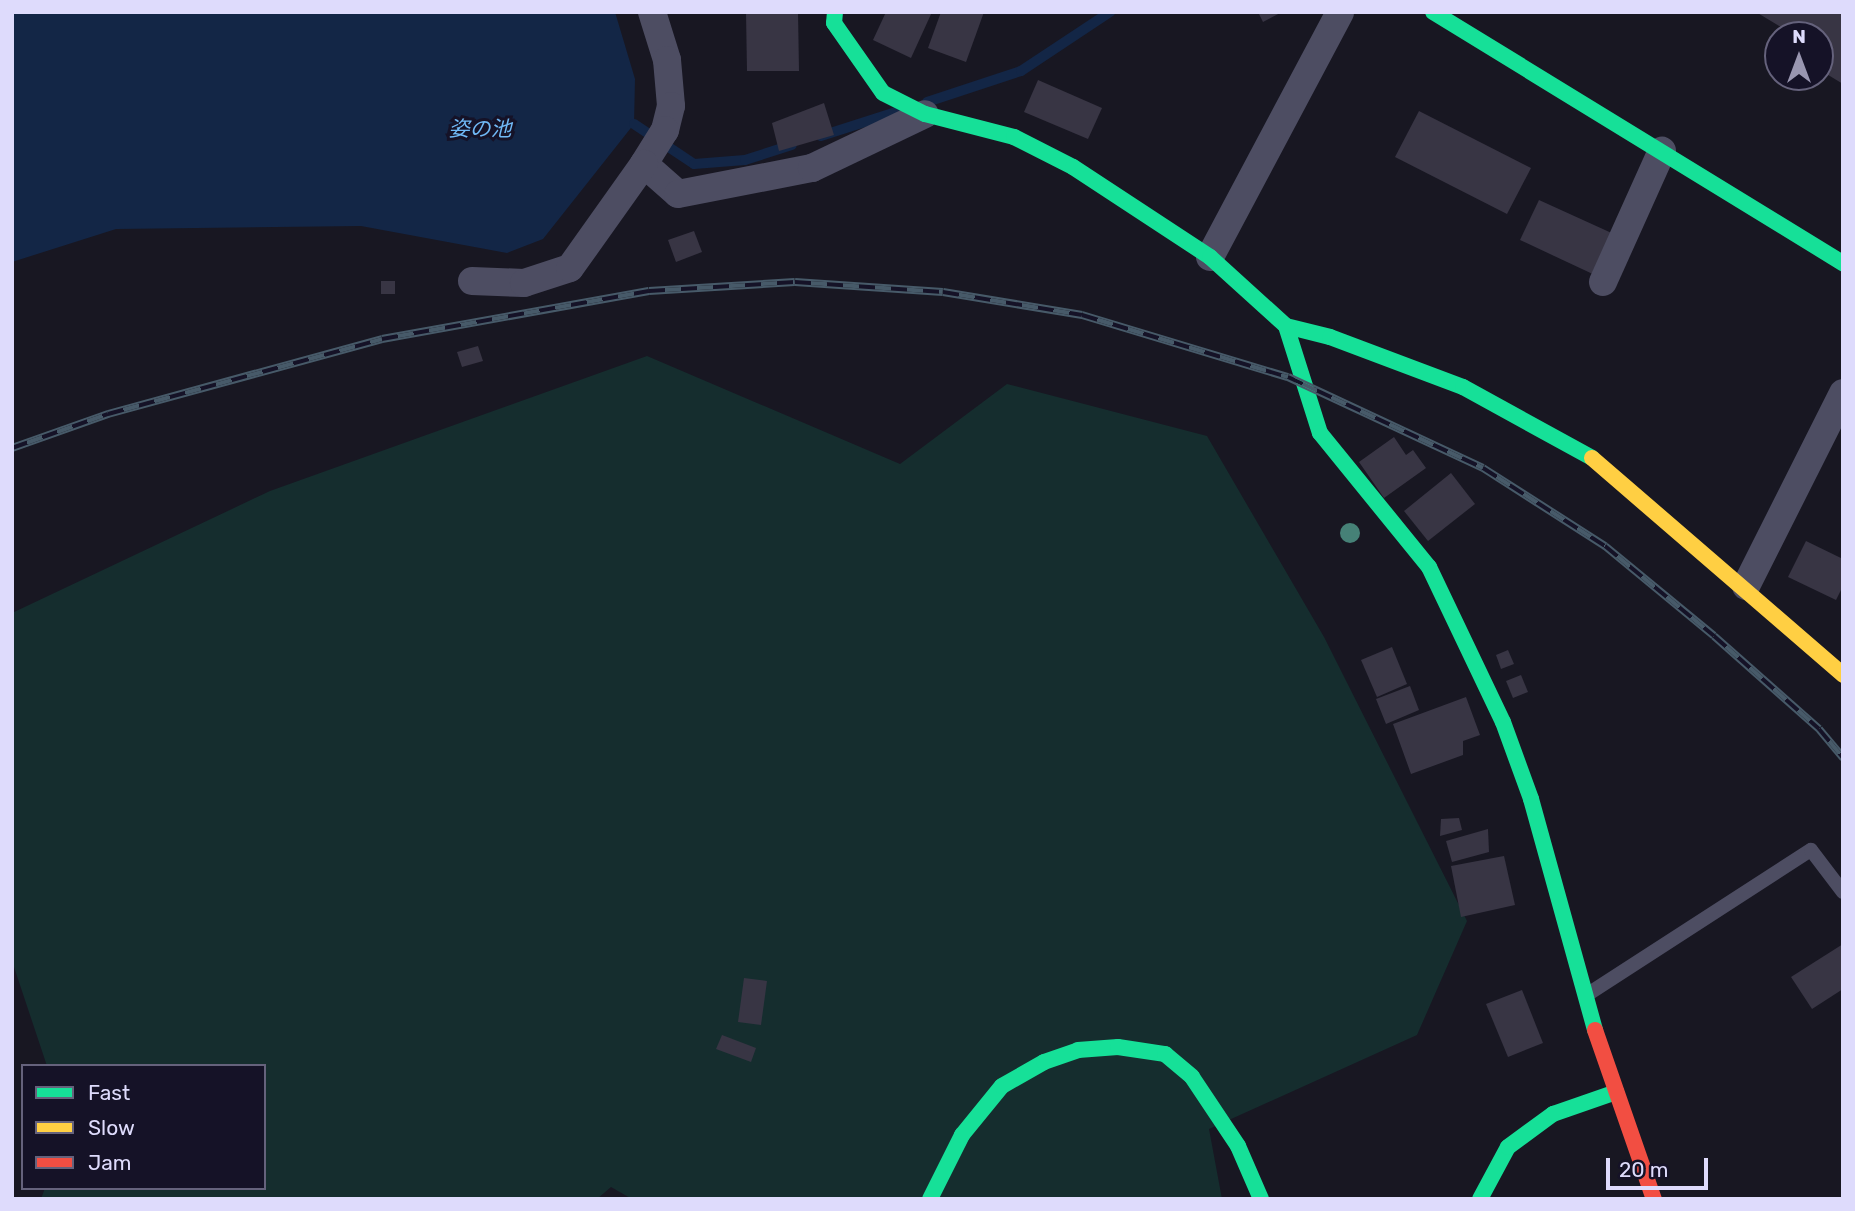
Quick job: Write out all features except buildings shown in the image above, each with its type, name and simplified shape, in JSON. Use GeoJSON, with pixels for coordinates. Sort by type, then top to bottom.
{"type":"FeatureCollection","features":[{"type":"Feature","properties":{"kind":"street"},"geometry":{"type":"LineString","coordinates":[[472,281],[524,283],[570,268],[644,164],[665,130],[671,106],[667,60],[652,12]]}},
{"type":"Feature","properties":{"kind":"street"},"geometry":{"type":"LineString","coordinates":[[835,12],[834,23],[883,93],[925,114],[1026,143],[1073,167],[1210,257],[1286,326],[1330,337],[1463,387],[1604,464],[1843,674]]}},
{"type":"Feature","properties":{"kind":"street"},"geometry":{"type":"LineString","coordinates":[[1210,257],[1340,12]]}},
{"type":"Feature","properties":{"kind":"street"},"geometry":{"type":"LineString","coordinates":[[1433,12],[1843,263]]}},
{"type":"Feature","properties":{"kind":"street"},"geometry":{"type":"LineString","coordinates":[[644,164],[678,194],[766,179],[811,168],[925,114]]}},
{"type":"Feature","properties":{"kind":"street"},"geometry":{"type":"LineString","coordinates":[[1603,282],[1662,151]]}},
{"type":"Feature","properties":{"kind":"street"},"geometry":{"type":"LineString","coordinates":[[1286,326],[1320,433],[1369,498],[1429,567],[1503,722],[1531,799],[1584,997],[1654,1199]]}},
{"type":"Feature","properties":{"kind":"street"},"geometry":{"type":"LineString","coordinates":[[1745,586],[1843,393]]}},
{"type":"Feature","properties":{"kind":"street"},"geometry":{"type":"LineString","coordinates":[[930,1199],[962,1135],[1002,1086],[1044,1062],[1078,1050],[1118,1047],[1165,1054],[1192,1077],[1238,1146],[1261,1199]]}},
{"type":"Feature","properties":{"kind":"street"},"geometry":{"type":"LineString","coordinates":[[1480,1199],[1508,1147],[1553,1114],[1615,1092]]}},
{"type":"Feature","properties":{"kind":"lane"},"geometry":{"type":"LineString","coordinates":[[1584,997],[1811,850],[1843,892]]}},
{"type":"Feature","properties":{"kind":"green space"},"geometry":{"type":"Polygon","coordinates":[[[647,356],[900,464],[1007,384],[1207,436],[1324,637],[1467,921],[1417,1035],[1209,1129],[1222,1199],[632,1199],[611,1187],[597,1199],[41,1199],[44,1190],[266,1190],[266,1064],[46,1064],[12,961],[12,613],[270,491],[647,356]]]}},
{"type":"Feature","properties":{"kind":"water","name":"姿の池"},"geometry":{"type":"Polygon","coordinates":[[[12,12],[615,12],[635,79],[634,124],[543,239],[507,253],[361,226],[116,229],[12,262],[12,12]]]}},
{"type":"Feature","properties":{"kind":"waterway"},"geometry":{"type":"LineString","coordinates":[[927,102],[1021,71],[1110,12]]}},
{"type":"Feature","properties":{"kind":"waterway"},"geometry":{"type":"LineString","coordinates":[[821,136],[899,111]]}},
{"type":"Feature","properties":{"kind":"waterway"},"geometry":{"type":"LineString","coordinates":[[634,124],[694,164],[745,160],[792,145]]}},
{"type":"Feature","properties":{"kind":"railway"},"geometry":{"type":"LineString","coordinates":[[12,448],[108,414],[382,339],[649,291],[795,282],[943,292],[1082,315],[1288,377],[1483,468],[1605,546],[1714,636],[1819,729],[1843,758]]}},
{"type":"Feature","properties":{"kind":"traffic: fast"},"geometry":{"type":"LineString","coordinates":[[835,12],[834,23],[883,93],[925,114],[1014,137],[1073,167],[1210,257],[1286,326],[1330,337],[1463,387],[1592,458]]}},
{"type":"Feature","properties":{"kind":"traffic: fast"},"geometry":{"type":"LineString","coordinates":[[1433,12],[1843,263]]}},
{"type":"Feature","properties":{"kind":"traffic: fast"},"geometry":{"type":"LineString","coordinates":[[1286,326],[1320,433],[1429,567],[1503,722],[1531,799],[1595,1030]]}},
{"type":"Feature","properties":{"kind":"traffic: fast"},"geometry":{"type":"LineString","coordinates":[[930,1199],[962,1135],[1002,1086],[1044,1062],[1078,1050],[1118,1047],[1165,1054],[1192,1077],[1238,1146],[1261,1199]]}},
{"type":"Feature","properties":{"kind":"traffic: fast"},"geometry":{"type":"LineString","coordinates":[[1480,1199],[1508,1147],[1553,1114],[1616,1092]]}},
{"type":"Feature","properties":{"kind":"traffic: slow"},"geometry":{"type":"LineString","coordinates":[[1592,458],[1843,675]]}},
{"type":"Feature","properties":{"kind":"traffic: jam"},"geometry":{"type":"LineString","coordinates":[[1595,1030],[1654,1199]]}}]}
